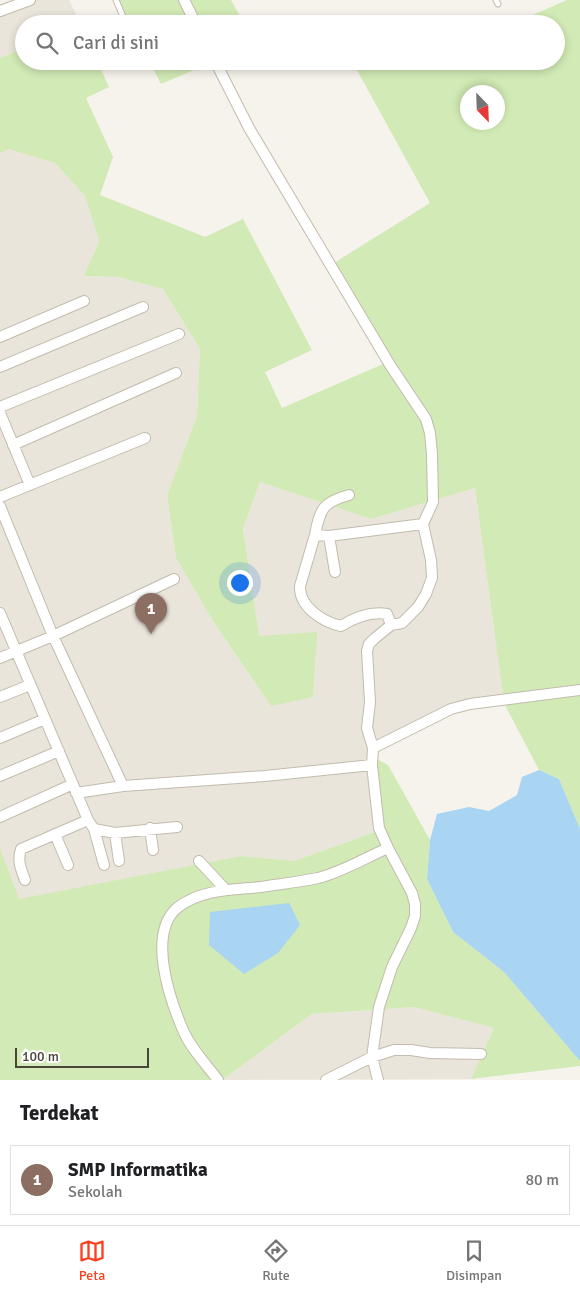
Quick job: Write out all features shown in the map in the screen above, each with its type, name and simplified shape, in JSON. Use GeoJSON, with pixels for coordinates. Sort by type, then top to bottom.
{"type":"FeatureCollection","features":[{"type":"Feature","properties":{"kind":"street"},"geometry":{"type":"LineString","coordinates":[[0,11],[30,0]]}},
{"type":"Feature","properties":{"kind":"street"},"geometry":{"type":"LineString","coordinates":[[184,0],[192,15]]}},
{"type":"Feature","properties":{"kind":"street"},"geometry":{"type":"LineString","coordinates":[[220,70],[249,128],[385,356],[426,419],[430,433],[433,502],[423,524],[431,560],[432,578],[426,594],[418,607],[402,623],[391,625],[374,639],[369,644],[367,651],[370,702],[367,728],[373,748],[372,765],[379,828],[412,893],[415,904],[415,916],[411,928],[392,967],[379,1007],[372,1057],[378,1080]]}},
{"type":"Feature","properties":{"kind":"street"},"geometry":{"type":"LineString","coordinates":[[0,337],[84,301]]}},
{"type":"Feature","properties":{"kind":"street"},"geometry":{"type":"LineString","coordinates":[[0,367],[143,307]]}},
{"type":"Feature","properties":{"kind":"street"},"geometry":{"type":"LineString","coordinates":[[0,407],[179,334]]}},
{"type":"Feature","properties":{"kind":"street"},"geometry":{"type":"LineString","coordinates":[[13,445],[176,373]]}},
{"type":"Feature","properties":{"kind":"street"},"geometry":{"type":"LineString","coordinates":[[0,413],[30,485]]}},
{"type":"Feature","properties":{"kind":"street"},"geometry":{"type":"LineString","coordinates":[[0,497],[145,438]]}},
{"type":"Feature","properties":{"kind":"street"},"geometry":{"type":"LineString","coordinates":[[349,495],[332,500],[321,512],[300,586],[300,594],[308,607],[334,625],[341,626],[356,618],[380,613],[387,614],[391,625]]}},
{"type":"Feature","properties":{"kind":"street"},"geometry":{"type":"LineString","coordinates":[[0,506],[53,636],[123,786]]}},
{"type":"Feature","properties":{"kind":"street"},"geometry":{"type":"LineString","coordinates":[[315,535],[329,536],[423,524]]}},
{"type":"Feature","properties":{"kind":"street"},"geometry":{"type":"LineString","coordinates":[[329,536],[335,572]]}},
{"type":"Feature","properties":{"kind":"street"},"geometry":{"type":"LineString","coordinates":[[0,658],[53,636],[174,579]]}},
{"type":"Feature","properties":{"kind":"street"},"geometry":{"type":"LineString","coordinates":[[1,616],[74,789],[94,830],[104,865]]}},
{"type":"Feature","properties":{"kind":"street"},"geometry":{"type":"LineString","coordinates":[[0,697],[30,685]]}},
{"type":"Feature","properties":{"kind":"street"},"geometry":{"type":"LineString","coordinates":[[373,748],[451,709],[470,704],[580,690]]}},
{"type":"Feature","properties":{"kind":"street"},"geometry":{"type":"LineString","coordinates":[[0,738],[45,719]]}},
{"type":"Feature","properties":{"kind":"street"},"geometry":{"type":"LineString","coordinates":[[0,776],[59,751]]}},
{"type":"Feature","properties":{"kind":"street"},"geometry":{"type":"LineString","coordinates":[[0,817],[74,789],[265,776],[372,765]]}},
{"type":"Feature","properties":{"kind":"street"},"geometry":{"type":"LineString","coordinates":[[26,880],[19,864],[19,856],[22,849],[88,820]]}},
{"type":"Feature","properties":{"kind":"street"},"geometry":{"type":"LineString","coordinates":[[94,830],[114,833],[150,828],[177,827]]}},
{"type":"Feature","properties":{"kind":"street"},"geometry":{"type":"LineString","coordinates":[[150,828],[153,850]]}},
{"type":"Feature","properties":{"kind":"street"},"geometry":{"type":"LineString","coordinates":[[114,833],[119,861]]}},
{"type":"Feature","properties":{"kind":"street"},"geometry":{"type":"LineString","coordinates":[[55,834],[68,865]]}},
{"type":"Feature","properties":{"kind":"street"},"geometry":{"type":"LineString","coordinates":[[218,1080],[196,1052],[183,1031],[164,976],[162,956],[164,930],[168,919],[178,908],[198,897],[225,889],[260,887],[318,878],[341,870],[388,848]]}},
{"type":"Feature","properties":{"kind":"street"},"geometry":{"type":"LineString","coordinates":[[198,861],[225,889]]}},
{"type":"Feature","properties":{"kind":"street"},"geometry":{"type":"LineString","coordinates":[[326,1080],[372,1057],[394,1050],[481,1054]]}},
{"type":"Feature","properties":{"kind":"lane"},"geometry":{"type":"LineString","coordinates":[[116,0],[122,15]]}},
{"type":"Feature","properties":{"kind":"shaded area"},"geometry":{"type":"Polygon","coordinates":[[[24,0],[69,0],[76,15],[15,15],[15,52],[0,58],[0,9],[24,0]]]}},
{"type":"Feature","properties":{"kind":"shaded area"},"geometry":{"type":"Polygon","coordinates":[[[8,149],[55,163],[85,196],[99,241],[84,276],[118,277],[163,289],[200,349],[197,416],[167,495],[176,558],[213,621],[271,706],[317,632],[259,637],[243,527],[260,482],[371,519],[475,488],[504,703],[456,706],[369,755],[375,832],[294,861],[241,856],[18,900],[0,848],[0,153],[8,149]]]}},
{"type":"Feature","properties":{"kind":"shaded area"},"geometry":{"type":"Polygon","coordinates":[[[414,1007],[494,1028],[471,1079],[222,1080],[312,1014],[414,1007]]]}},
{"type":"Feature","properties":{"kind":"green space"},"geometry":{"type":"Polygon","coordinates":[[[115,0],[231,0],[239,15],[123,15],[115,0]]]}},
{"type":"Feature","properties":{"kind":"green space"},"geometry":{"type":"Polygon","coordinates":[[[567,0],[580,0],[580,829],[559,779],[539,770],[504,703],[475,488],[371,519],[260,482],[243,528],[259,636],[317,632],[313,697],[271,706],[213,621],[176,558],[167,495],[197,416],[200,349],[163,289],[118,277],[84,276],[99,241],[85,196],[55,163],[8,149],[0,153],[0,58],[15,52],[15,70],[101,70],[109,87],[86,98],[113,157],[100,195],[205,237],[243,219],[312,350],[265,372],[282,408],[390,361],[334,263],[430,203],[357,70],[565,70],[565,15],[533,15],[567,0]]]}},
{"type":"Feature","properties":{"kind":"green space"},"geometry":{"type":"Polygon","coordinates":[[[154,70],[194,70],[161,84],[154,70]]]}},
{"type":"Feature","properties":{"kind":"green space"},"geometry":{"type":"Polygon","coordinates":[[[369,755],[388,765],[430,840],[427,879],[453,932],[504,972],[580,1061],[580,1066],[471,1079],[494,1028],[414,1007],[312,1014],[222,1080],[0,1080],[0,848],[19,899],[241,856],[294,861],[375,832],[369,755]]]}},
{"type":"Feature","properties":{"kind":"water"},"geometry":{"type":"Polygon","coordinates":[[[539,770],[559,779],[580,829],[580,1061],[504,972],[453,932],[427,879],[430,840],[437,814],[469,807],[489,811],[517,795],[522,777],[539,770]]]}},
{"type":"Feature","properties":{"kind":"water"},"geometry":{"type":"Polygon","coordinates":[[[289,903],[300,925],[278,953],[244,974],[209,945],[210,912],[289,903]]]}},
{"type":"Feature","properties":{"kind":"place","name":"SMP Informatika"},"geometry":{"type":"Point","coordinates":[151,634]}}]}
